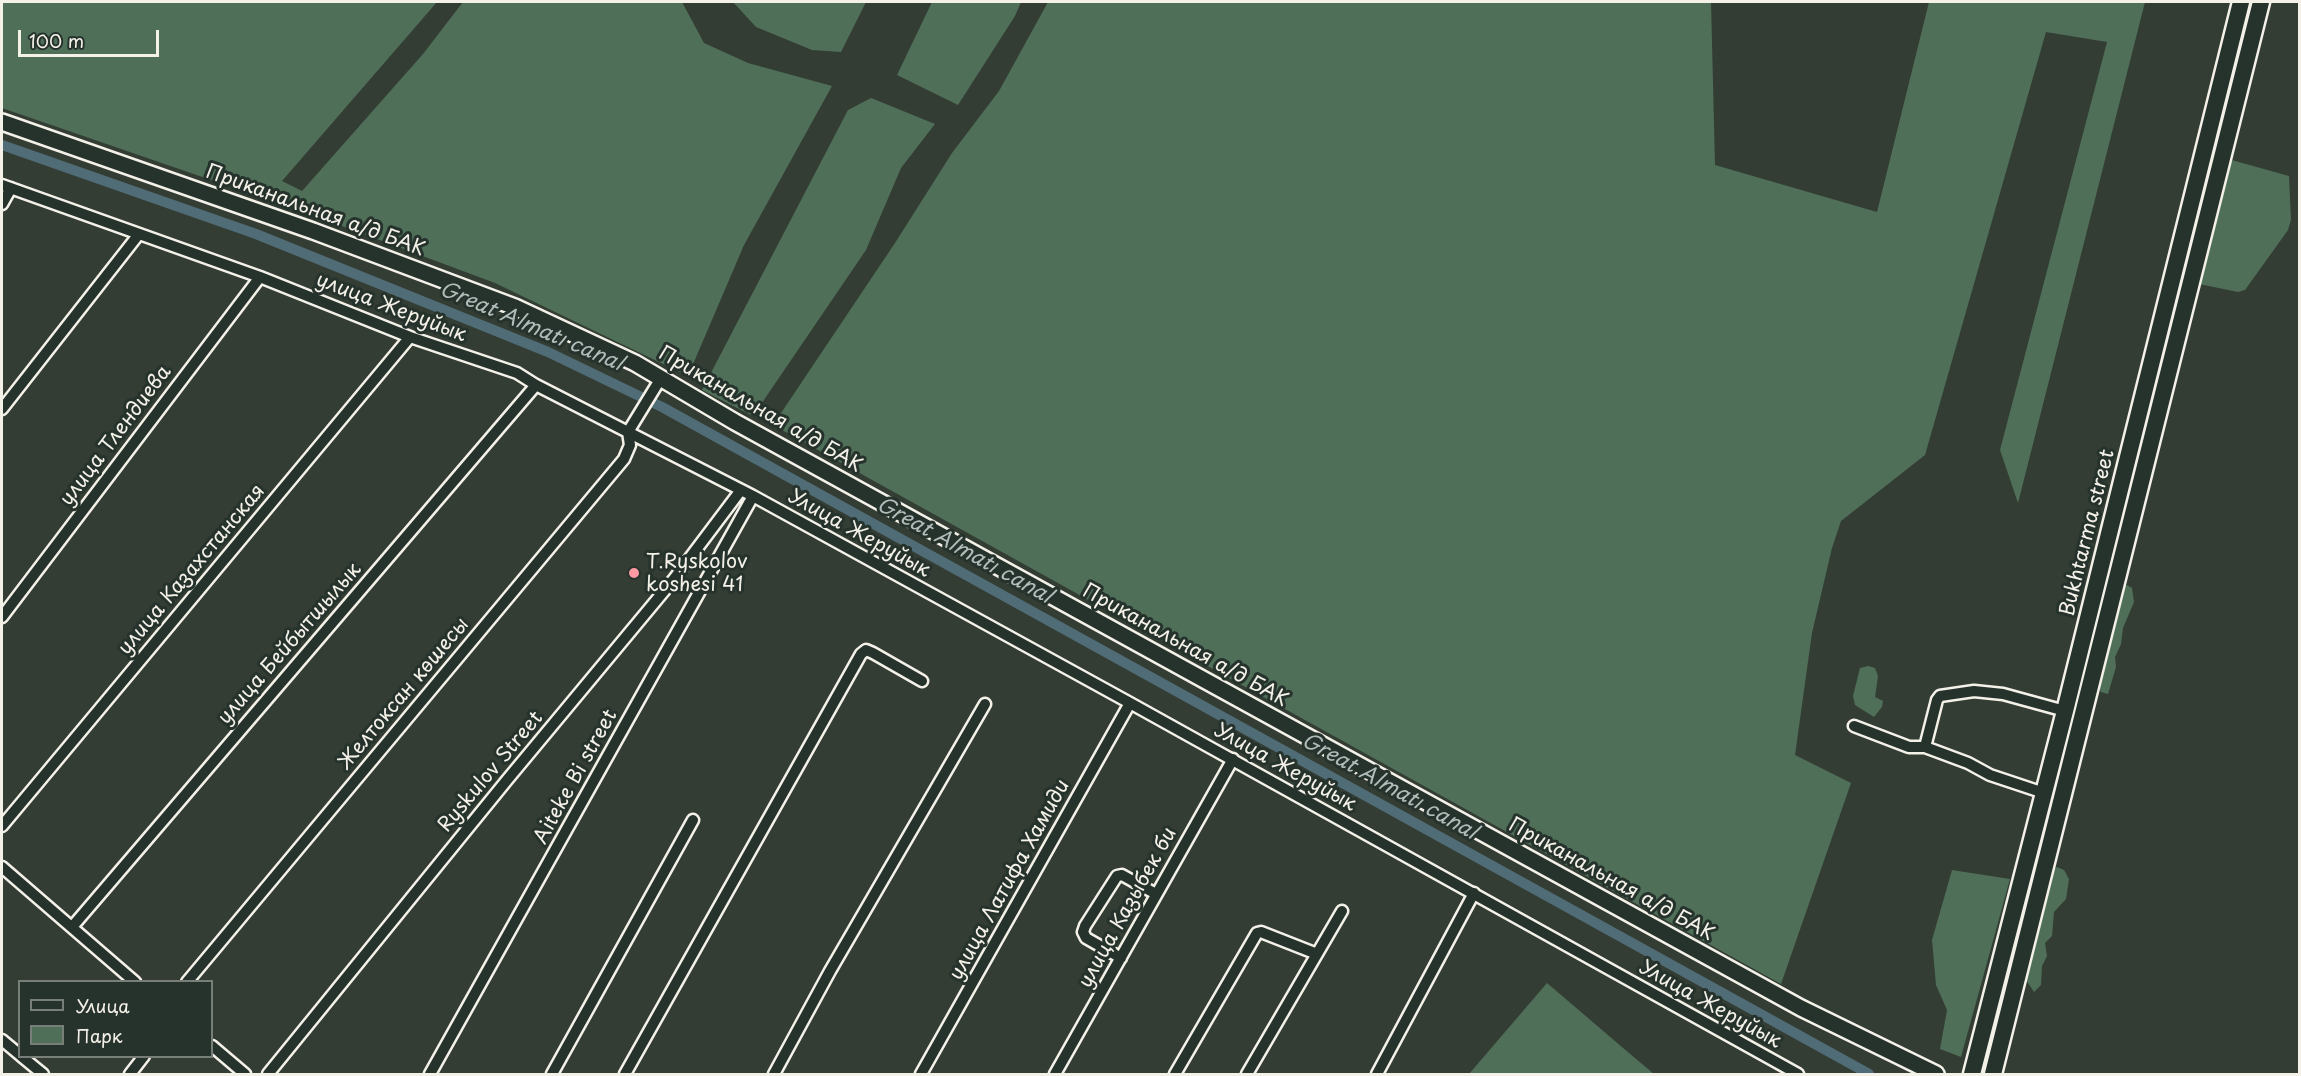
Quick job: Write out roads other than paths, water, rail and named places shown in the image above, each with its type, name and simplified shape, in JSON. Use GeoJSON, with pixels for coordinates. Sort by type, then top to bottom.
{"type":"FeatureCollection","features":[{"type":"Feature","properties":{"kind":"main road","name":"Bukhtarma street"},"geometry":{"type":"LineString","coordinates":[[1972,1074],[2025,871],[2241,2]]}},
{"type":"Feature","properties":{"kind":"main road","name":"Bukhtarma street"},"geometry":{"type":"LineString","coordinates":[[1993,1074],[2261,2]]}},
{"type":"Feature","properties":{"kind":"main road"},"geometry":{"type":"LineString","coordinates":[[2086,626],[2103,631]]}},
{"type":"Feature","properties":{"kind":"main road"},"geometry":{"type":"LineString","coordinates":[[2025,871],[2042,876]]}},
{"type":"Feature","properties":{"kind":"street","name":"Приканальная а/д БАК"},"geometry":{"type":"LineString","coordinates":[[2,122],[313,231],[515,307],[634,363],[735,422],[1089,618],[1791,1002],[1936,1074]]}},
{"type":"Feature","properties":{"kind":"street"},"geometry":{"type":"LineString","coordinates":[[2,204],[6,187]]}},
{"type":"Feature","properties":{"kind":"street","name":"улица Жеруйык"},"geometry":{"type":"LineString","coordinates":[[6,187],[260,277],[410,337],[517,373],[536,385],[630,428],[753,496]]}},
{"type":"Feature","properties":{"kind":"street"},"geometry":{"type":"LineString","coordinates":[[2,409],[139,234]]}},
{"type":"Feature","properties":{"kind":"street","name":"улица Тлендиева"},"geometry":{"type":"LineString","coordinates":[[2,617],[260,277]]}},
{"type":"Feature","properties":{"kind":"street","name":"улица Казахстанская"},"geometry":{"type":"LineString","coordinates":[[2,826],[410,337]]}},
{"type":"Feature","properties":{"kind":"street"},"geometry":{"type":"LineString","coordinates":[[630,428],[661,378]]}},
{"type":"Feature","properties":{"kind":"street","name":"улица Бейбытшылык"},"geometry":{"type":"LineString","coordinates":[[72,927],[536,385]]}},
{"type":"Feature","properties":{"kind":"street","name":"Желтоксан көшесы"},"geometry":{"type":"LineString","coordinates":[[188,980],[624,459],[630,445],[630,428]]}},
{"type":"Feature","properties":{"kind":"street","name":"Ryskulov Street"},"geometry":{"type":"LineString","coordinates":[[268,1074],[654,603],[741,490]]}},
{"type":"Feature","properties":{"kind":"street","name":"Улица Жеруйык"},"geometry":{"type":"LineString","coordinates":[[753,496],[1131,702],[1798,1074]]}},
{"type":"Feature","properties":{"kind":"street","name":"Aiteke Bi street"},"geometry":{"type":"LineString","coordinates":[[430,1074],[753,496]]}},
{"type":"Feature","properties":{"kind":"street"},"geometry":{"type":"LineString","coordinates":[[625,1074],[861,654],[866,650],[873,653],[922,681]]}},
{"type":"Feature","properties":{"kind":"street"},"geometry":{"type":"LineString","coordinates":[[1925,747],[1937,700],[1940,696],[1949,693],[1974,691],[2003,694],[2065,711]]}},
{"type":"Feature","properties":{"kind":"street","name":"улица Латифа Хамиди"},"geometry":{"type":"LineString","coordinates":[[921,1074],[1131,702]]}},
{"type":"Feature","properties":{"kind":"street"},"geometry":{"type":"LineString","coordinates":[[774,1074],[830,971],[985,704]]}},
{"type":"Feature","properties":{"kind":"street"},"geometry":{"type":"LineString","coordinates":[[1854,726],[1909,747],[1925,747],[1968,763],[1990,775],[2044,793]]}},
{"type":"Feature","properties":{"kind":"street","name":"улица Казыбек би"},"geometry":{"type":"LineString","coordinates":[[1055,1074],[1233,759]]}},
{"type":"Feature","properties":{"kind":"street"},"geometry":{"type":"LineString","coordinates":[[552,1074],[693,820]]}},
{"type":"Feature","properties":{"kind":"street"},"geometry":{"type":"LineString","coordinates":[[2,867],[134,980]]}},
{"type":"Feature","properties":{"kind":"street"},"geometry":{"type":"LineString","coordinates":[[1121,958],[1086,938],[1083,932],[1084,926],[1117,876],[1122,875],[1156,894]]}},
{"type":"Feature","properties":{"kind":"street"},"geometry":{"type":"LineString","coordinates":[[1377,1074],[1474,893]]}},
{"type":"Feature","properties":{"kind":"street"},"geometry":{"type":"LineString","coordinates":[[1247,1074],[1342,911]]}},
{"type":"Feature","properties":{"kind":"street"},"geometry":{"type":"LineString","coordinates":[[1175,1074],[1257,933],[1317,954]]}},
{"type":"Feature","properties":{"kind":"street"},"geometry":{"type":"LineString","coordinates":[[2,1040],[18,1054]]}},
{"type":"Feature","properties":{"kind":"street"},"geometry":{"type":"LineString","coordinates":[[213,1047],[245,1074]]}},
{"type":"Feature","properties":{"kind":"street"},"geometry":{"type":"LineString","coordinates":[[23,1058],[43,1074]]}},
{"type":"Feature","properties":{"kind":"street"},"geometry":{"type":"LineString","coordinates":[[130,1074],[142,1058]]}},
{"type":"Feature","properties":{"kind":"waterway","name":"Great Almatı canal"},"geometry":{"type":"LineString","coordinates":[[2,145],[256,234],[548,352],[662,407],[1869,1074]]}},
{"type":"Feature","properties":{"kind":"place","name":"T.Ryskolov koshesi 41"},"geometry":{"type":"Point","coordinates":[634,573]}}]}
